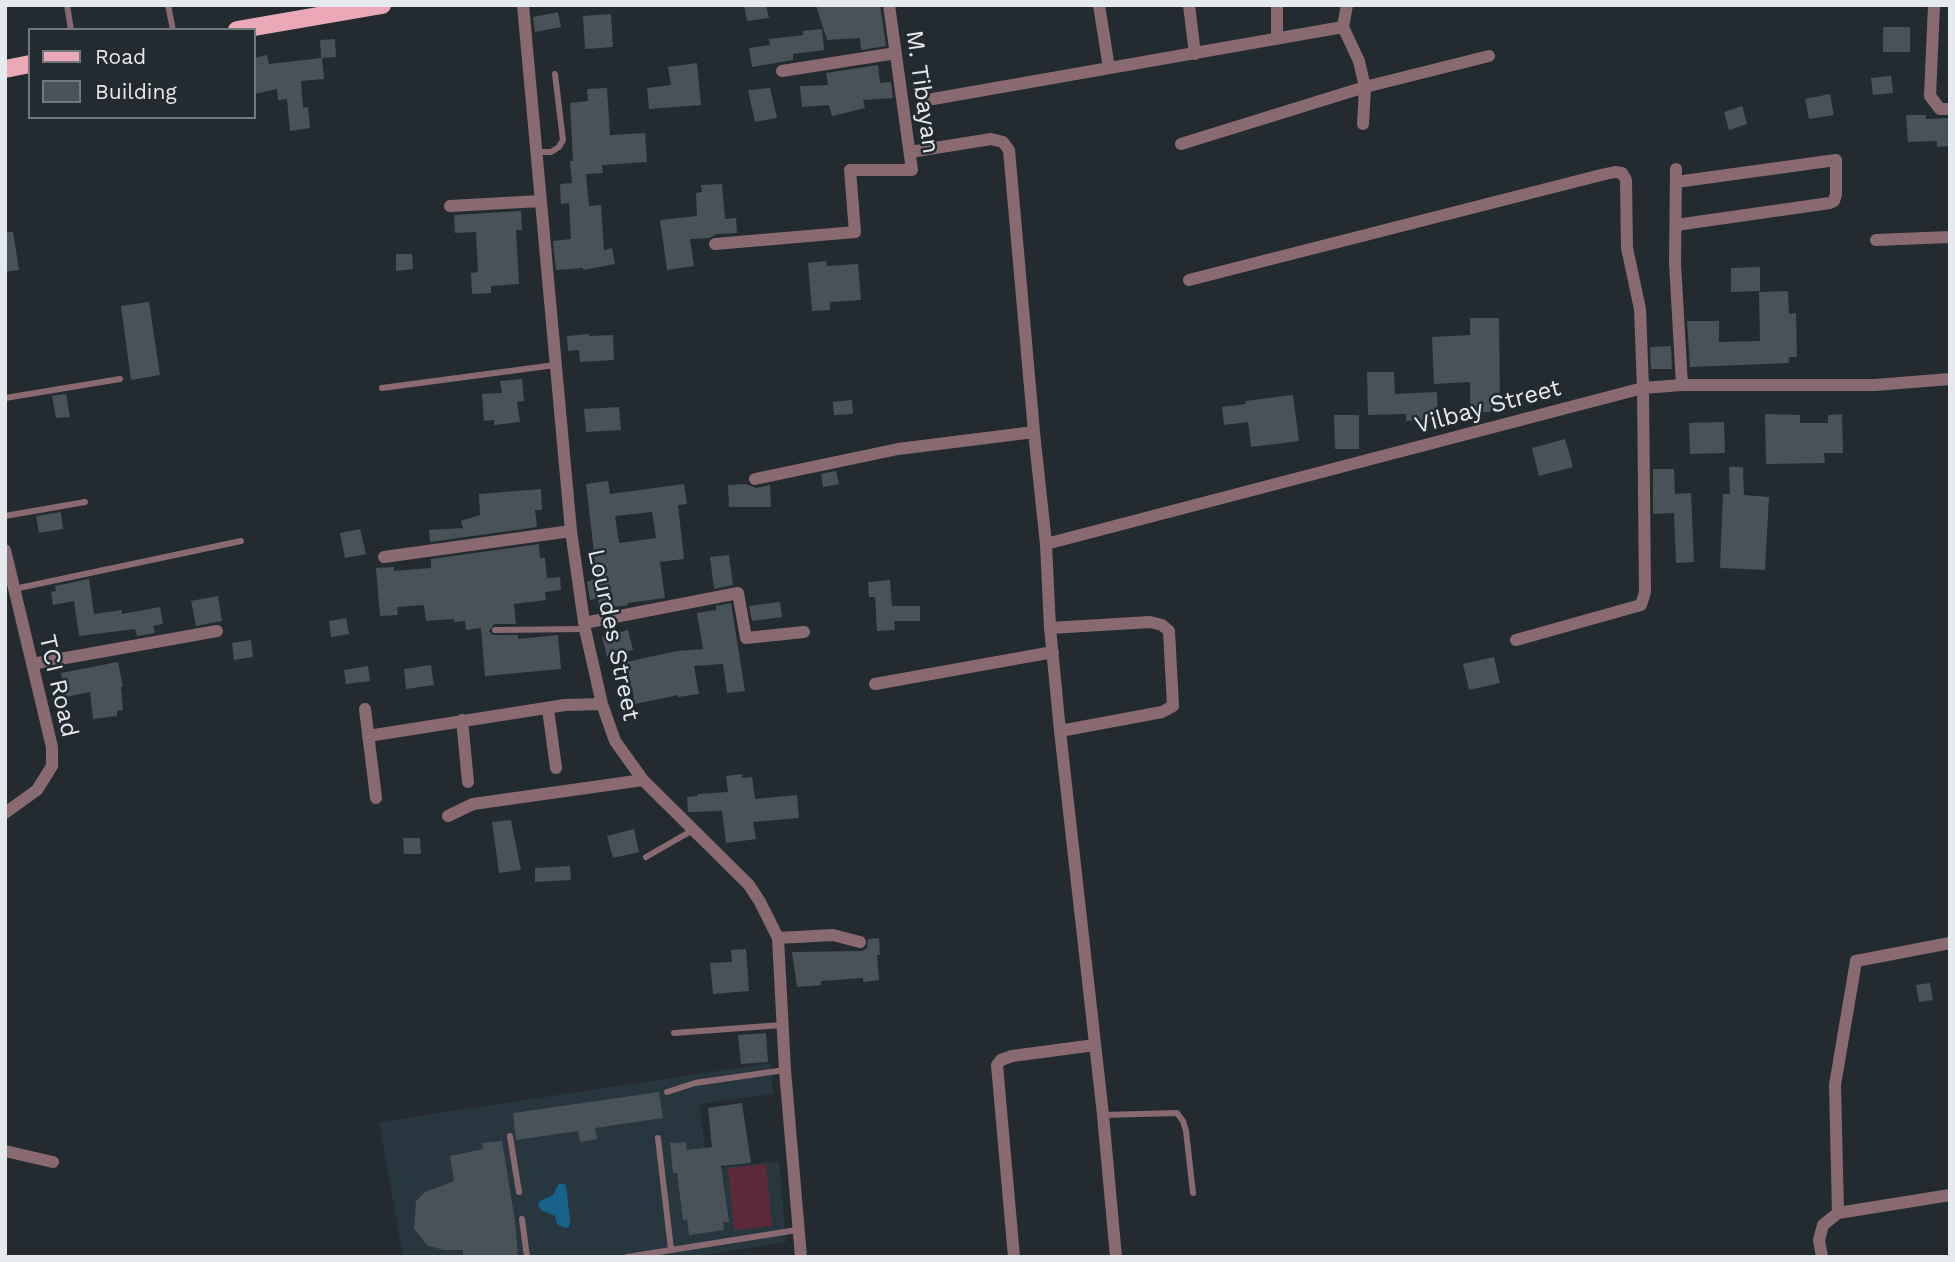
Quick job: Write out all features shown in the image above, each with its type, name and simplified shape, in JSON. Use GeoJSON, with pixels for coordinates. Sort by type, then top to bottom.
{"type":"FeatureCollection","features":[{"type":"Feature","properties":{"kind":"main road"},"geometry":{"type":"LineString","coordinates":[[249,28],[382,5]]}},
{"type":"Feature","properties":{"kind":"main road"},"geometry":{"type":"LineString","coordinates":[[5,69],[28,64]]}},
{"type":"Feature","properties":{"kind":"street","name":"Lourdes Street"},"geometry":{"type":"LineString","coordinates":[[523,5],[570,531],[585,626],[603,704],[615,741],[643,780],[749,885],[778,938],[785,1070],[801,1257]]}},
{"type":"Feature","properties":{"kind":"street","name":"M. Tibayan"},"geometry":{"type":"LineString","coordinates":[[715,244],[855,232],[850,170],[912,170],[889,5]]}},
{"type":"Feature","properties":{"kind":"street"},"geometry":{"type":"LineString","coordinates":[[1098,5],[1109,68]]}},
{"type":"Feature","properties":{"kind":"street"},"geometry":{"type":"LineString","coordinates":[[1189,5],[1195,54]]}},
{"type":"Feature","properties":{"kind":"street"},"geometry":{"type":"LineString","coordinates":[[1277,5],[1277,39]]}},
{"type":"Feature","properties":{"kind":"street"},"geometry":{"type":"LineString","coordinates":[[1347,5],[1343,27],[1359,61],[1365,87],[1363,124]]}},
{"type":"Feature","properties":{"kind":"street"},"geometry":{"type":"LineString","coordinates":[[1934,5],[1930,96],[1940,108],[1950,109]]}},
{"type":"Feature","properties":{"kind":"street"},"geometry":{"type":"LineString","coordinates":[[933,99],[1343,27]]}},
{"type":"Feature","properties":{"kind":"street"},"geometry":{"type":"LineString","coordinates":[[782,71],[896,53]]}},
{"type":"Feature","properties":{"kind":"street"},"geometry":{"type":"LineString","coordinates":[[1181,144],[1365,87],[1489,56]]}},
{"type":"Feature","properties":{"kind":"street"},"geometry":{"type":"LineString","coordinates":[[910,152],[991,139],[1003,142],[1009,150],[1046,544],[1050,628],[1116,1257]]}},
{"type":"Feature","properties":{"kind":"street"},"geometry":{"type":"LineString","coordinates":[[1676,225],[1830,203],[1834,201],[1836,194],[1836,160],[1676,176],[1675,262],[1682,385]]}},
{"type":"Feature","properties":{"kind":"street"},"geometry":{"type":"LineString","coordinates":[[1189,280],[1588,178],[1622,173],[1626,180],[1627,248],[1640,309],[1645,592],[1641,605],[1516,640]]}},
{"type":"Feature","properties":{"kind":"street"},"geometry":{"type":"LineString","coordinates":[[450,206],[540,201]]}},
{"type":"Feature","properties":{"kind":"street"},"geometry":{"type":"LineString","coordinates":[[1876,240],[1950,237]]}},
{"type":"Feature","properties":{"kind":"street","name":"Vilbay Street"},"geometry":{"type":"LineString","coordinates":[[1046,544],[1643,388],[1682,385],[1875,385],[1950,379]]}},
{"type":"Feature","properties":{"kind":"street"},"geometry":{"type":"LineString","coordinates":[[755,479],[898,449],[1034,432]]}},
{"type":"Feature","properties":{"kind":"street"},"geometry":{"type":"LineString","coordinates":[[384,557],[570,531]]}},
{"type":"Feature","properties":{"kind":"street","name":"TCI Road"},"geometry":{"type":"LineString","coordinates":[[5,550],[52,747],[52,766],[37,790],[5,813]]}},
{"type":"Feature","properties":{"kind":"street"},"geometry":{"type":"LineString","coordinates":[[585,626],[738,593],[746,638],[804,632]]}},
{"type":"Feature","properties":{"kind":"street"},"geometry":{"type":"LineString","coordinates":[[1050,628],[1150,622],[1162,625],[1169,632],[1173,706],[1163,712],[1060,731]]}},
{"type":"Feature","properties":{"kind":"street"},"geometry":{"type":"LineString","coordinates":[[32,664],[217,631]]}},
{"type":"Feature","properties":{"kind":"street"},"geometry":{"type":"LineString","coordinates":[[875,684],[1053,652]]}},
{"type":"Feature","properties":{"kind":"street"},"geometry":{"type":"LineString","coordinates":[[368,736],[565,705],[603,704]]}},
{"type":"Feature","properties":{"kind":"street"},"geometry":{"type":"LineString","coordinates":[[365,709],[376,798]]}},
{"type":"Feature","properties":{"kind":"street"},"geometry":{"type":"LineString","coordinates":[[548,709],[556,768]]}},
{"type":"Feature","properties":{"kind":"street"},"geometry":{"type":"LineString","coordinates":[[461,720],[468,782]]}},
{"type":"Feature","properties":{"kind":"street"},"geometry":{"type":"LineString","coordinates":[[449,816],[473,804],[643,780]]}},
{"type":"Feature","properties":{"kind":"street"},"geometry":{"type":"LineString","coordinates":[[778,938],[833,935],[860,942]]}},
{"type":"Feature","properties":{"kind":"street"},"geometry":{"type":"LineString","coordinates":[[1839,1213],[1835,1085],[1856,961],[1950,943]]}},
{"type":"Feature","properties":{"kind":"street"},"geometry":{"type":"LineString","coordinates":[[1014,1257],[997,1065],[1001,1060],[1012,1056],[1095,1045]]}},
{"type":"Feature","properties":{"kind":"street"},"geometry":{"type":"LineString","coordinates":[[5,1151],[53,1162]]}},
{"type":"Feature","properties":{"kind":"street"},"geometry":{"type":"LineString","coordinates":[[1822,1257],[1819,1240],[1823,1224],[1839,1213],[1950,1195]]}},
{"type":"Feature","properties":{"kind":"lane"},"geometry":{"type":"LineString","coordinates":[[66,5],[71,28]]}},
{"type":"Feature","properties":{"kind":"lane"},"geometry":{"type":"LineString","coordinates":[[168,5],[173,28]]}},
{"type":"Feature","properties":{"kind":"lane"},"geometry":{"type":"LineString","coordinates":[[536,152],[551,152],[559,147],[563,140],[555,74]]}},
{"type":"Feature","properties":{"kind":"lane"},"geometry":{"type":"LineString","coordinates":[[382,388],[555,365]]}},
{"type":"Feature","properties":{"kind":"lane"},"geometry":{"type":"LineString","coordinates":[[5,398],[120,379]]}},
{"type":"Feature","properties":{"kind":"lane"},"geometry":{"type":"LineString","coordinates":[[5,516],[85,502]]}},
{"type":"Feature","properties":{"kind":"lane"},"geometry":{"type":"LineString","coordinates":[[14,589],[241,541]]}},
{"type":"Feature","properties":{"kind":"lane"},"geometry":{"type":"LineString","coordinates":[[495,630],[585,626]]}},
{"type":"Feature","properties":{"kind":"lane"},"geometry":{"type":"LineString","coordinates":[[646,857],[694,830]]}},
{"type":"Feature","properties":{"kind":"lane"},"geometry":{"type":"LineString","coordinates":[[674,1033],[782,1025]]}},
{"type":"Feature","properties":{"kind":"lane"},"geometry":{"type":"LineString","coordinates":[[667,1092],[695,1083],[785,1070]]}},
{"type":"Feature","properties":{"kind":"lane"},"geometry":{"type":"LineString","coordinates":[[1102,1115],[1178,1113],[1186,1131],[1193,1193]]}},
{"type":"Feature","properties":{"kind":"lane"},"geometry":{"type":"LineString","coordinates":[[510,1136],[519,1192]]}},
{"type":"Feature","properties":{"kind":"lane"},"geometry":{"type":"LineString","coordinates":[[658,1138],[671,1249]]}},
{"type":"Feature","properties":{"kind":"lane"},"geometry":{"type":"LineString","coordinates":[[522,1219],[527,1257]]}},
{"type":"Feature","properties":{"kind":"lane"},"geometry":{"type":"LineString","coordinates":[[626,1257],[797,1230]]}},
{"type":"Feature","properties":{"kind":"shaded area"},"geometry":{"type":"Polygon","coordinates":[[[771,1063],[773,1094],[699,1104],[708,1169],[779,1161],[786,1242],[691,1257],[403,1257],[379,1122],[771,1063]]]}},
{"type":"Feature","properties":{"kind":"shaded area"},"geometry":{"type":"Polygon","coordinates":[[[766,1164],[772,1226],[734,1230],[728,1168],[766,1164]]]}},
{"type":"Feature","properties":{"kind":"water"},"geometry":{"type":"Polygon","coordinates":[[[559,1183],[566,1185],[570,1221],[569,1227],[565,1228],[557,1224],[555,1216],[541,1210],[538,1205],[540,1201],[553,1195],[559,1183]]]}},
{"type":"Feature","properties":{"kind":"building"},"geometry":{"type":"Polygon","coordinates":[[[744,5],[766,5],[769,18],[747,21],[744,5]]]}},
{"type":"Feature","properties":{"kind":"building"},"geometry":{"type":"Polygon","coordinates":[[[816,5],[880,5],[886,46],[861,50],[860,38],[827,40],[816,5]]]}},
{"type":"Feature","properties":{"kind":"building"},"geometry":{"type":"Polygon","coordinates":[[[558,12],[561,27],[535,32],[533,17],[558,12]]]}},
{"type":"Feature","properties":{"kind":"building"},"geometry":{"type":"Polygon","coordinates":[[[611,14],[613,47],[585,49],[583,16],[611,14]]]}},
{"type":"Feature","properties":{"kind":"building"},"geometry":{"type":"Polygon","coordinates":[[[1883,27],[1910,27],[1910,52],[1883,52],[1883,27]]]}},
{"type":"Feature","properties":{"kind":"building"},"geometry":{"type":"Polygon","coordinates":[[[822,29],[824,50],[793,54],[793,60],[752,67],[749,48],[770,45],[769,39],[803,35],[803,31],[822,29]]]}},
{"type":"Feature","properties":{"kind":"building"},"geometry":{"type":"Polygon","coordinates":[[[335,39],[336,57],[321,58],[320,40],[335,39]]]}},
{"type":"Feature","properties":{"kind":"building"},"geometry":{"type":"Polygon","coordinates":[[[267,55],[269,64],[322,58],[324,79],[301,81],[303,108],[308,107],[310,128],[290,131],[287,99],[278,100],[277,89],[256,94],[256,58],[267,55]]]}},
{"type":"Feature","properties":{"kind":"building"},"geometry":{"type":"Polygon","coordinates":[[[697,63],[701,105],[649,109],[647,88],[671,85],[668,67],[697,63]]]}},
{"type":"Feature","properties":{"kind":"building"},"geometry":{"type":"Polygon","coordinates":[[[878,65],[880,83],[891,82],[893,98],[863,100],[865,108],[832,116],[829,105],[802,107],[800,86],[828,85],[826,73],[878,65]]]}},
{"type":"Feature","properties":{"kind":"building"},"geometry":{"type":"Polygon","coordinates":[[[1891,76],[1893,93],[1873,95],[1871,78],[1891,76]]]}},
{"type":"Feature","properties":{"kind":"building"},"geometry":{"type":"Polygon","coordinates":[[[607,88],[610,135],[645,133],[647,162],[602,165],[603,173],[586,174],[589,206],[601,205],[604,250],[612,248],[615,264],[583,270],[556,270],[553,241],[571,239],[569,203],[561,204],[560,184],[572,183],[570,103],[588,101],[587,89],[607,88]]]}},
{"type":"Feature","properties":{"kind":"building"},"geometry":{"type":"Polygon","coordinates":[[[770,88],[777,118],[755,122],[748,90],[770,88]]]}},
{"type":"Feature","properties":{"kind":"building"},"geometry":{"type":"Polygon","coordinates":[[[1830,94],[1834,115],[1809,119],[1805,99],[1830,94]]]}},
{"type":"Feature","properties":{"kind":"building"},"geometry":{"type":"Polygon","coordinates":[[[1742,106],[1747,124],[1729,130],[1724,112],[1742,106]]]}},
{"type":"Feature","properties":{"kind":"building"},"geometry":{"type":"Polygon","coordinates":[[[1906,115],[1926,115],[1926,119],[1950,118],[1950,146],[1937,147],[1937,141],[1908,142],[1906,115]]]}},
{"type":"Feature","properties":{"kind":"building"},"geometry":{"type":"Polygon","coordinates":[[[722,184],[725,219],[736,218],[737,233],[690,239],[694,266],[667,270],[660,220],[697,216],[696,193],[702,192],[701,185],[722,184]]]}},
{"type":"Feature","properties":{"kind":"building"},"geometry":{"type":"Polygon","coordinates":[[[521,211],[522,230],[516,230],[519,284],[491,286],[491,293],[472,294],[471,273],[478,272],[476,232],[455,233],[454,215],[521,211]]]}},
{"type":"Feature","properties":{"kind":"building"},"geometry":{"type":"Polygon","coordinates":[[[5,232],[13,232],[19,270],[5,272],[5,232]]]}},
{"type":"Feature","properties":{"kind":"building"},"geometry":{"type":"Polygon","coordinates":[[[396,254],[412,254],[413,269],[396,271],[396,254]]]}},
{"type":"Feature","properties":{"kind":"building"},"geometry":{"type":"Polygon","coordinates":[[[826,261],[827,266],[858,264],[861,300],[830,302],[830,310],[812,311],[808,263],[826,261]]]}},
{"type":"Feature","properties":{"kind":"building"},"geometry":{"type":"Polygon","coordinates":[[[1760,267],[1760,291],[1731,292],[1731,268],[1760,267]]]}},
{"type":"Feature","properties":{"kind":"building"},"geometry":{"type":"Polygon","coordinates":[[[1788,291],[1789,314],[1796,313],[1797,357],[1789,357],[1789,363],[1690,367],[1687,321],[1719,321],[1719,342],[1760,341],[1759,292],[1788,291]]]}},
{"type":"Feature","properties":{"kind":"building"},"geometry":{"type":"Polygon","coordinates":[[[149,302],[160,375],[131,380],[121,306],[149,302]]]}},
{"type":"Feature","properties":{"kind":"building"},"geometry":{"type":"Polygon","coordinates":[[[1470,318],[1499,318],[1500,412],[1470,412],[1470,382],[1434,384],[1432,337],[1470,335],[1470,318]]]}},
{"type":"Feature","properties":{"kind":"building"},"geometry":{"type":"Polygon","coordinates":[[[613,335],[614,360],[580,362],[579,350],[568,351],[567,336],[613,335]]]}},
{"type":"Feature","properties":{"kind":"building"},"geometry":{"type":"Polygon","coordinates":[[[1671,346],[1672,369],[1651,369],[1650,347],[1671,346]]]}},
{"type":"Feature","properties":{"kind":"building"},"geometry":{"type":"Polygon","coordinates":[[[1367,372],[1394,372],[1395,394],[1437,392],[1438,420],[1406,421],[1406,414],[1368,415],[1367,372]]]}},
{"type":"Feature","properties":{"kind":"building"},"geometry":{"type":"Polygon","coordinates":[[[522,379],[524,401],[517,402],[520,422],[494,425],[494,420],[484,421],[482,394],[502,393],[500,381],[522,379]]]}},
{"type":"Feature","properties":{"kind":"building"},"geometry":{"type":"Polygon","coordinates":[[[66,394],[70,417],[56,418],[52,396],[66,394]]]}},
{"type":"Feature","properties":{"kind":"building"},"geometry":{"type":"Polygon","coordinates":[[[1293,395],[1299,441],[1251,447],[1248,422],[1224,425],[1222,407],[1293,395]]]}},
{"type":"Feature","properties":{"kind":"building"},"geometry":{"type":"Polygon","coordinates":[[[852,400],[853,414],[834,415],[833,402],[852,400]]]}},
{"type":"Feature","properties":{"kind":"building"},"geometry":{"type":"Polygon","coordinates":[[[619,407],[621,430],[586,432],[584,409],[619,407]]]}},
{"type":"Feature","properties":{"kind":"building"},"geometry":{"type":"Polygon","coordinates":[[[1765,414],[1800,415],[1800,423],[1828,423],[1828,415],[1842,414],[1843,453],[1824,453],[1825,463],[1766,464],[1765,414]]]}},
{"type":"Feature","properties":{"kind":"building"},"geometry":{"type":"Polygon","coordinates":[[[1334,415],[1359,415],[1359,449],[1335,449],[1334,415]]]}},
{"type":"Feature","properties":{"kind":"building"},"geometry":{"type":"Polygon","coordinates":[[[1724,422],[1725,453],[1690,454],[1689,423],[1724,422]]]}},
{"type":"Feature","properties":{"kind":"building"},"geometry":{"type":"Polygon","coordinates":[[[1565,439],[1573,467],[1539,476],[1532,448],[1565,439]]]}},
{"type":"Feature","properties":{"kind":"building"},"geometry":{"type":"Polygon","coordinates":[[[1729,467],[1743,467],[1744,495],[1769,497],[1765,570],[1720,568],[1723,494],[1730,494],[1729,467]]]}},
{"type":"Feature","properties":{"kind":"building"},"geometry":{"type":"Polygon","coordinates":[[[1653,469],[1674,469],[1675,494],[1691,493],[1694,562],[1676,563],[1674,513],[1653,514],[1653,469]]]}},
{"type":"Feature","properties":{"kind":"building"},"geometry":{"type":"Polygon","coordinates":[[[836,471],[839,484],[823,487],[821,474],[836,471]]]}},
{"type":"Feature","properties":{"kind":"building"},"geometry":{"type":"Polygon","coordinates":[[[608,481],[610,494],[684,484],[687,504],[678,505],[684,559],[660,562],[665,598],[599,609],[598,598],[590,600],[587,582],[597,578],[586,484],[608,481]],[[652,512],[615,516],[619,543],[656,538],[652,512]]]}},
{"type":"Feature","properties":{"kind":"building"},"geometry":{"type":"Polygon","coordinates":[[[746,484],[756,488],[770,485],[771,507],[729,507],[728,485],[746,484]]]}},
{"type":"Feature","properties":{"kind":"building"},"geometry":{"type":"Polygon","coordinates":[[[541,489],[542,510],[535,510],[537,527],[430,542],[429,530],[463,528],[461,521],[480,515],[479,494],[541,489]]]}},
{"type":"Feature","properties":{"kind":"building"},"geometry":{"type":"Polygon","coordinates":[[[61,512],[63,529],[39,533],[36,516],[61,512]]]}},
{"type":"Feature","properties":{"kind":"building"},"geometry":{"type":"Polygon","coordinates":[[[360,529],[366,554],[345,558],[340,533],[360,529]]]}},
{"type":"Feature","properties":{"kind":"building"},"geometry":{"type":"Polygon","coordinates":[[[539,544],[540,558],[545,558],[547,578],[560,577],[561,590],[545,592],[546,600],[514,604],[516,624],[494,624],[489,631],[493,635],[518,635],[518,639],[558,635],[561,669],[485,676],[481,628],[466,630],[465,621],[454,622],[454,619],[426,621],[424,605],[397,607],[398,615],[380,616],[376,568],[394,567],[394,571],[431,568],[431,559],[539,544]]]}},
{"type":"Feature","properties":{"kind":"building"},"geometry":{"type":"Polygon","coordinates":[[[729,555],[733,585],[714,589],[710,557],[729,555]]]}},
{"type":"Feature","properties":{"kind":"building"},"geometry":{"type":"Polygon","coordinates":[[[89,579],[94,614],[122,610],[122,614],[160,607],[163,624],[153,626],[155,633],[137,636],[135,629],[79,636],[74,601],[53,605],[51,592],[56,591],[55,586],[89,579]]]}},
{"type":"Feature","properties":{"kind":"building"},"geometry":{"type":"Polygon","coordinates":[[[890,580],[892,606],[920,606],[920,621],[894,621],[895,630],[877,631],[875,597],[869,597],[868,582],[890,580]]]}},
{"type":"Feature","properties":{"kind":"building"},"geometry":{"type":"Polygon","coordinates":[[[218,596],[222,621],[196,626],[191,601],[218,596]]]}},
{"type":"Feature","properties":{"kind":"building"},"geometry":{"type":"Polygon","coordinates":[[[780,602],[782,617],[752,621],[749,606],[780,602]]]}},
{"type":"Feature","properties":{"kind":"building"},"geometry":{"type":"Polygon","coordinates":[[[731,603],[745,691],[727,693],[723,664],[694,666],[699,694],[678,695],[635,704],[626,662],[677,651],[703,649],[697,613],[716,610],[716,606],[731,603]]]}},
{"type":"Feature","properties":{"kind":"building"},"geometry":{"type":"Polygon","coordinates":[[[346,618],[349,634],[331,637],[329,621],[346,618]]]}},
{"type":"Feature","properties":{"kind":"building"},"geometry":{"type":"Polygon","coordinates":[[[628,630],[633,650],[607,657],[602,637],[628,630]]]}},
{"type":"Feature","properties":{"kind":"building"},"geometry":{"type":"Polygon","coordinates":[[[251,640],[253,657],[234,660],[232,643],[251,640]]]}},
{"type":"Feature","properties":{"kind":"building"},"geometry":{"type":"Polygon","coordinates":[[[1494,657],[1500,683],[1469,690],[1463,664],[1494,657]]]}},
{"type":"Feature","properties":{"kind":"building"},"geometry":{"type":"Polygon","coordinates":[[[118,662],[123,687],[123,710],[117,711],[117,716],[93,719],[90,692],[66,697],[61,673],[118,662]]]}},
{"type":"Feature","properties":{"kind":"building"},"geometry":{"type":"Polygon","coordinates":[[[431,665],[434,685],[406,689],[404,669],[431,665]]]}},
{"type":"Feature","properties":{"kind":"building"},"geometry":{"type":"Polygon","coordinates":[[[368,666],[370,681],[346,684],[344,670],[368,666]]]}},
{"type":"Feature","properties":{"kind":"building"},"geometry":{"type":"Polygon","coordinates":[[[742,774],[742,778],[752,777],[755,799],[797,795],[799,818],[753,822],[756,839],[726,843],[722,811],[688,812],[687,797],[728,792],[726,776],[742,774]]]}},
{"type":"Feature","properties":{"kind":"building"},"geometry":{"type":"Polygon","coordinates":[[[511,820],[521,870],[499,873],[492,822],[511,820]]]}},
{"type":"Feature","properties":{"kind":"building"},"geometry":{"type":"Polygon","coordinates":[[[634,829],[639,852],[613,858],[607,836],[634,829]]]}},
{"type":"Feature","properties":{"kind":"building"},"geometry":{"type":"Polygon","coordinates":[[[403,838],[420,838],[421,854],[404,854],[403,838]]]}},
{"type":"Feature","properties":{"kind":"building"},"geometry":{"type":"Polygon","coordinates":[[[570,866],[571,880],[535,882],[535,868],[570,866]]]}},
{"type":"Feature","properties":{"kind":"building"},"geometry":{"type":"Polygon","coordinates":[[[879,938],[879,980],[863,982],[863,978],[821,981],[821,985],[797,987],[792,952],[862,951],[867,948],[868,939],[879,938]]]}},
{"type":"Feature","properties":{"kind":"building"},"geometry":{"type":"Polygon","coordinates":[[[746,949],[749,991],[713,994],[710,963],[732,962],[731,950],[746,949]]]}},
{"type":"Feature","properties":{"kind":"building"},"geometry":{"type":"Polygon","coordinates":[[[1930,983],[1933,1000],[1919,1002],[1916,985],[1930,983]]]}},
{"type":"Feature","properties":{"kind":"building"},"geometry":{"type":"Polygon","coordinates":[[[766,1033],[768,1062],[741,1064],[738,1035],[766,1033]]]}},
{"type":"Feature","properties":{"kind":"building"},"geometry":{"type":"Polygon","coordinates":[[[659,1092],[663,1118],[595,1128],[597,1139],[580,1142],[578,1131],[516,1140],[513,1113],[659,1092]]]}},
{"type":"Feature","properties":{"kind":"building"},"geometry":{"type":"Polygon","coordinates":[[[742,1103],[751,1163],[721,1166],[729,1222],[723,1222],[724,1230],[689,1235],[687,1220],[683,1220],[677,1173],[673,1173],[670,1143],[686,1142],[687,1150],[712,1147],[708,1108],[742,1103]]]}},
{"type":"Feature","properties":{"kind":"building"},"geometry":{"type":"Polygon","coordinates":[[[502,1141],[518,1257],[463,1257],[463,1250],[428,1246],[414,1229],[416,1201],[425,1192],[454,1181],[450,1156],[483,1149],[482,1143],[502,1141]]]}}]}
